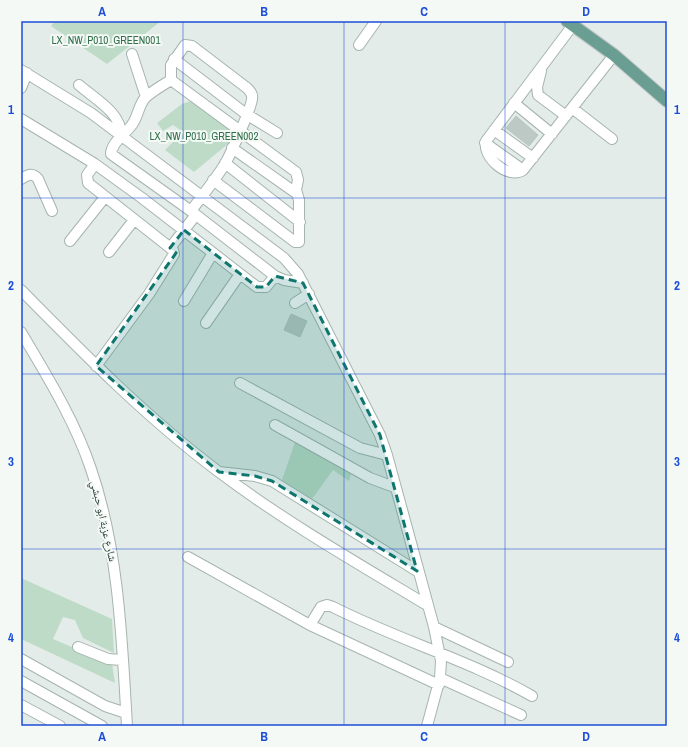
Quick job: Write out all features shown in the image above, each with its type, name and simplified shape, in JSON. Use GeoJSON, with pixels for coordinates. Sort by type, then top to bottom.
{"type":"FeatureCollection","features":[{"type":"Feature","properties":{"kind":"main road"},"geometry":{"type":"LineString","coordinates":[[570,23],[614,55],[667,100]]}},
{"type":"Feature","properties":{"kind":"street"},"geometry":{"type":"LineString","coordinates":[[359,45],[375,21]]}},
{"type":"Feature","properties":{"kind":"street"},"geometry":{"type":"LineString","coordinates":[[570,23],[542,67],[490,136],[487,154],[506,170],[514,173],[528,164],[614,55]]}},
{"type":"Feature","properties":{"kind":"street"},"geometry":{"type":"LineString","coordinates":[[170,248],[184,230],[202,196],[225,163],[232,148],[239,131],[246,114],[252,99],[250,91],[189,44],[185,45],[174,59],[170,73],[171,80],[239,131],[296,172],[298,180],[296,193]]}},
{"type":"Feature","properties":{"kind":"street"},"geometry":{"type":"LineString","coordinates":[[132,54],[146,97]]}},
{"type":"Feature","properties":{"kind":"street"},"geometry":{"type":"LineString","coordinates":[[174,59],[246,114],[277,133]]}},
{"type":"Feature","properties":{"kind":"street"},"geometry":{"type":"LineString","coordinates":[[542,67],[537,87],[538,95],[612,138]]}},
{"type":"Feature","properties":{"kind":"street"},"geometry":{"type":"LineString","coordinates":[[21,88],[24,72],[85,109],[284,258],[303,283],[380,435],[387,455],[394,487],[440,652],[439,681],[427,726]]}},
{"type":"Feature","properties":{"kind":"street"},"geometry":{"type":"LineString","coordinates":[[171,80],[146,97],[138,117],[131,127],[121,136],[111,150],[111,154],[193,213],[275,276],[293,282],[303,283]]}},
{"type":"Feature","properties":{"kind":"street"},"geometry":{"type":"LineString","coordinates":[[79,85],[114,114],[122,128],[121,136]]}},
{"type":"Feature","properties":{"kind":"street"},"geometry":{"type":"LineString","coordinates":[[514,103],[552,134]]}},
{"type":"Feature","properties":{"kind":"street"},"geometry":{"type":"LineString","coordinates":[[21,119],[95,164],[184,230],[240,274],[261,288],[269,285],[275,276]]}},
{"type":"Feature","properties":{"kind":"street"},"geometry":{"type":"LineString","coordinates":[[490,136],[528,164]]}},
{"type":"Feature","properties":{"kind":"street"},"geometry":{"type":"LineString","coordinates":[[213,180],[297,243],[300,240],[299,200],[296,193],[232,148]]}},
{"type":"Feature","properties":{"kind":"street"},"geometry":{"type":"LineString","coordinates":[[225,163],[300,222]]}},
{"type":"Feature","properties":{"kind":"street"},"geometry":{"type":"LineString","coordinates":[[95,164],[86,179],[88,184],[170,248],[174,254],[123,331],[96,366]]}},
{"type":"Feature","properties":{"kind":"street"},"geometry":{"type":"LineString","coordinates":[[21,179],[30,174],[35,175],[52,211]]}},
{"type":"Feature","properties":{"kind":"street"},"geometry":{"type":"LineString","coordinates":[[70,241],[105,197]]}},
{"type":"Feature","properties":{"kind":"street"},"geometry":{"type":"LineString","coordinates":[[109,252],[134,220]]}},
{"type":"Feature","properties":{"kind":"street"},"geometry":{"type":"LineString","coordinates":[[184,301],[213,253]]}},
{"type":"Feature","properties":{"kind":"street"},"geometry":{"type":"LineString","coordinates":[[206,323],[240,274]]}},
{"type":"Feature","properties":{"kind":"street"},"geometry":{"type":"LineString","coordinates":[[21,290],[96,366],[177,438],[219,472],[336,550],[427,605]]}},
{"type":"Feature","properties":{"kind":"street"},"geometry":{"type":"LineString","coordinates":[[295,303],[308,294]]}},
{"type":"Feature","properties":{"kind":"street","name":"شارع عزبة ابو حبشي"},"geometry":{"type":"LineString","coordinates":[[21,332],[46,375],[77,434],[100,497],[110,540],[117,586],[127,726]]}},
{"type":"Feature","properties":{"kind":"street"},"geometry":{"type":"LineString","coordinates":[[240,383],[360,448],[387,455]]}},
{"type":"Feature","properties":{"kind":"street"},"geometry":{"type":"LineString","coordinates":[[275,425],[370,478],[394,487]]}},
{"type":"Feature","properties":{"kind":"street"},"geometry":{"type":"LineString","coordinates":[[219,472],[255,476],[272,481],[417,571]]}},
{"type":"Feature","properties":{"kind":"street"},"geometry":{"type":"LineString","coordinates":[[188,557],[310,625],[521,715]]}},
{"type":"Feature","properties":{"kind":"street"},"geometry":{"type":"LineString","coordinates":[[310,625],[317,611],[321,607],[327,605],[386,632],[440,652],[505,680],[532,696]]}},
{"type":"Feature","properties":{"kind":"street"},"geometry":{"type":"LineString","coordinates":[[434,627],[508,662]]}},
{"type":"Feature","properties":{"kind":"street"},"geometry":{"type":"LineString","coordinates":[[78,647],[108,659],[122,660]]}},
{"type":"Feature","properties":{"kind":"street"},"geometry":{"type":"LineString","coordinates":[[21,660],[96,701],[126,713]]}},
{"type":"Feature","properties":{"kind":"street"},"geometry":{"type":"LineString","coordinates":[[21,681],[102,726]]}},
{"type":"Feature","properties":{"kind":"street"},"geometry":{"type":"LineString","coordinates":[[21,705],[60,726]]}},
{"type":"Feature","properties":{"kind":"highlighted area"},"geometry":{"type":"Polygon","coordinates":[[[184,230],[257,287],[266,287],[275,276],[303,283],[380,435],[417,571],[272,481],[255,476],[219,472],[96,366],[176,253],[170,248],[184,230]]]}},
{"type":"Feature","properties":{"kind":"green space","name":"LX_NW_P010_GREEN001"},"geometry":{"type":"Polygon","coordinates":[[[55,21],[161,21],[107,64],[51,26],[55,21]]]}},
{"type":"Feature","properties":{"kind":"green space","name":"LX_NW_P010_GREEN002"},"geometry":{"type":"Polygon","coordinates":[[[191,101],[241,133],[194,172],[165,150],[183,132],[173,125],[163,131],[157,123],[182,104],[191,101]]]}},
{"type":"Feature","properties":{"kind":"green space"},"geometry":{"type":"Polygon","coordinates":[[[296,439],[352,471],[349,481],[333,470],[312,499],[282,480],[296,439]]]}},
{"type":"Feature","properties":{"kind":"green space"},"geometry":{"type":"Polygon","coordinates":[[[21,578],[112,619],[114,653],[83,638],[75,620],[63,617],[53,639],[112,664],[115,683],[21,639],[21,578]]]}},
{"type":"Feature","properties":{"kind":"building"},"geometry":{"type":"Polygon","coordinates":[[[516,116],[538,135],[529,146],[506,128],[516,116]]]}},
{"type":"Feature","properties":{"kind":"building"},"geometry":{"type":"Polygon","coordinates":[[[291,314],[307,321],[300,337],[284,330],[291,314]]]}}]}
